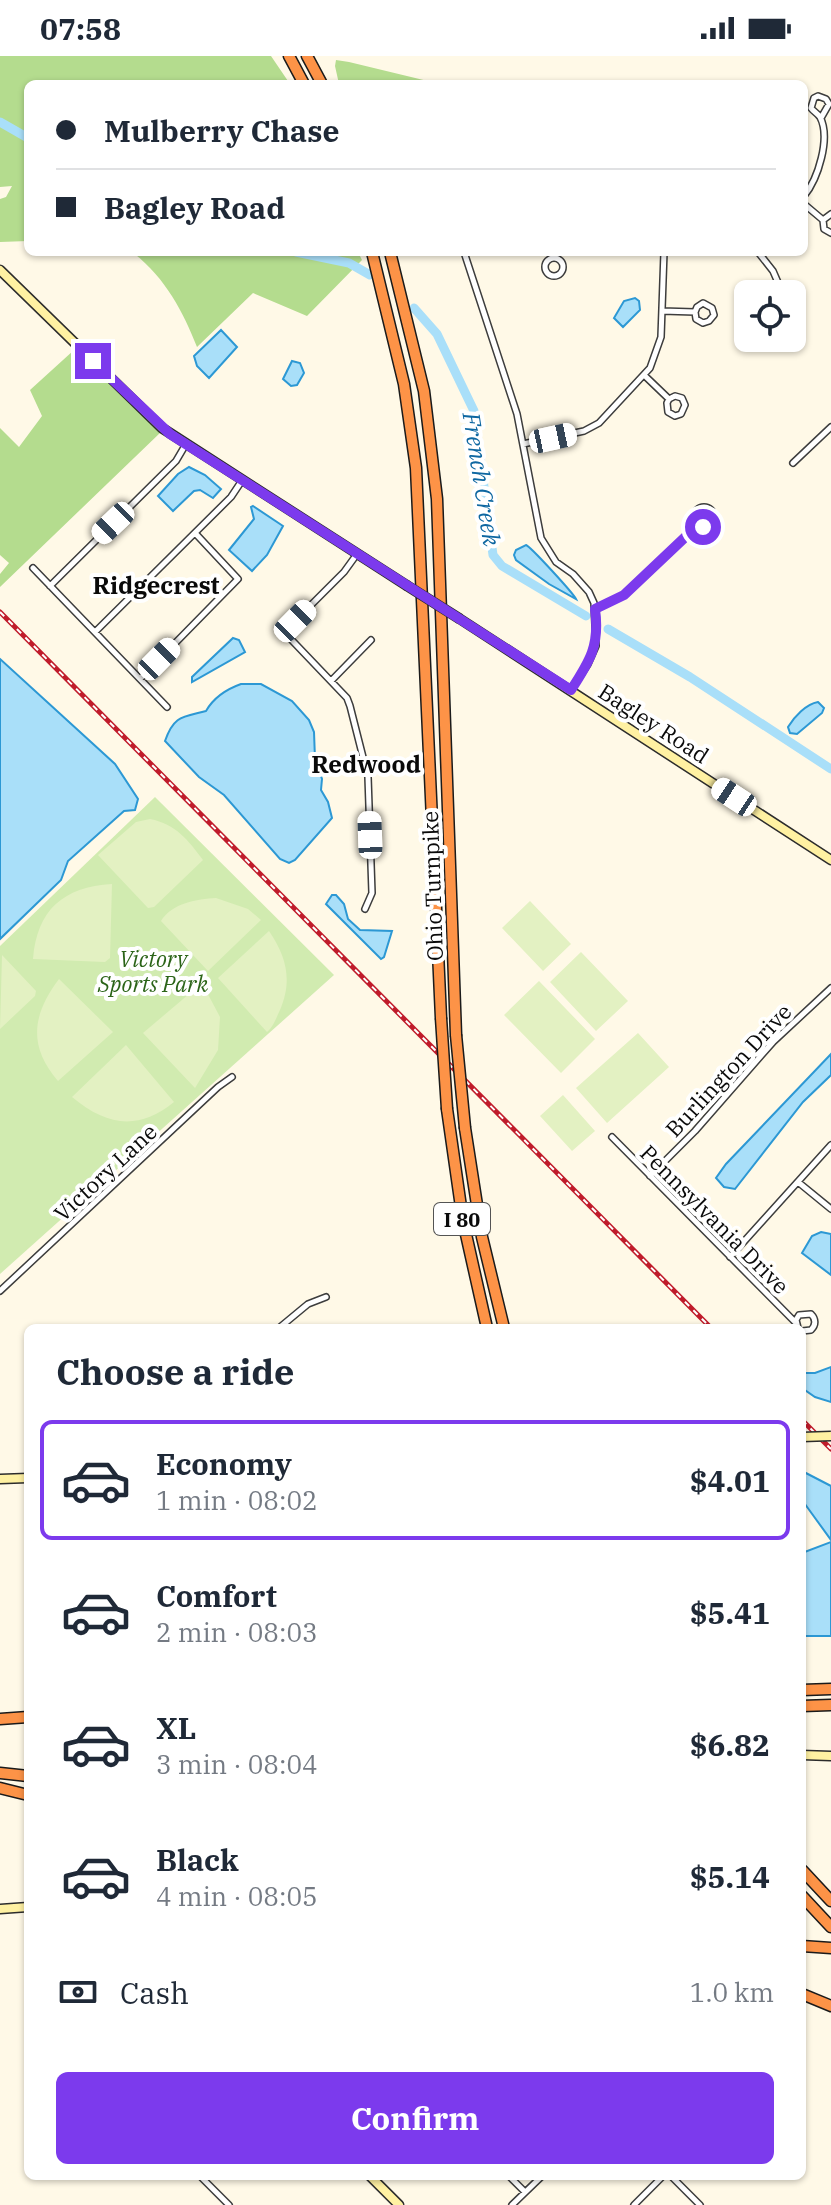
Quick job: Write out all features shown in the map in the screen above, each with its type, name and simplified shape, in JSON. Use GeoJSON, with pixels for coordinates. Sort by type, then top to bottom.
{"type":"FeatureCollection","features":[{"type":"Feature","properties":{"kind":"highway"},"geometry":{"type":"LineString","coordinates":[[289,56],[302,80]]}},
{"type":"Feature","properties":{"kind":"highway"},"geometry":{"type":"LineString","coordinates":[[307,56],[320,80]]}},
{"type":"Feature","properties":{"kind":"highway","name":"Ohio Turnpike"},"geometry":{"type":"LineString","coordinates":[[373,256],[404,384],[416,468],[447,1109],[463,1221],[486,1324]]}},
{"type":"Feature","properties":{"kind":"highway","name":"Ohio Turnpike"},"geometry":{"type":"LineString","coordinates":[[391,256],[424,391],[437,499],[456,1035],[465,1128],[482,1237],[503,1324]]}},
{"type":"Feature","properties":{"kind":"highway"},"geometry":{"type":"LineString","coordinates":[[806,1690],[831,1689]]}},
{"type":"Feature","properties":{"kind":"highway"},"geometry":{"type":"LineString","coordinates":[[806,1706],[831,1705]]}},
{"type":"Feature","properties":{"kind":"highway"},"geometry":{"type":"LineString","coordinates":[[0,1720],[24,1720]]}},
{"type":"Feature","properties":{"kind":"highway"},"geometry":{"type":"LineString","coordinates":[[0,1773],[24,1776]]}},
{"type":"Feature","properties":{"kind":"highway"},"geometry":{"type":"LineString","coordinates":[[0,1788],[24,1794]]}},
{"type":"Feature","properties":{"kind":"highway"},"geometry":{"type":"LineString","coordinates":[[806,1869],[818,1888]]}},
{"type":"Feature","properties":{"kind":"highway"},"geometry":{"type":"LineString","coordinates":[[806,1874],[831,1901]]}},
{"type":"Feature","properties":{"kind":"highway"},"geometry":{"type":"LineString","coordinates":[[806,1900],[831,1927]]}},
{"type":"Feature","properties":{"kind":"highway"},"geometry":{"type":"LineString","coordinates":[[806,1946],[829,1948]]}},
{"type":"Feature","properties":{"kind":"highway"},"geometry":{"type":"LineString","coordinates":[[806,1996],[831,2006]]}},
{"type":"Feature","properties":{"kind":"street"},"geometry":{"type":"LineString","coordinates":[[808,189],[821,168],[828,139],[821,118]]}},
{"type":"Feature","properties":{"kind":"street"},"geometry":{"type":"LineString","coordinates":[[808,207],[823,220],[824,229],[831,233]]}},
{"type":"Feature","properties":{"kind":"street"},"geometry":{"type":"LineString","coordinates":[[823,220],[831,214]]}},
{"type":"Feature","properties":{"kind":"street"},"geometry":{"type":"LineString","coordinates":[[465,256],[517,414],[541,538],[556,562],[573,574],[589,592],[595,609],[596,646],[571,690]]}},
{"type":"Feature","properties":{"kind":"street"},"geometry":{"type":"LineString","coordinates":[[523,444],[584,431],[593,426],[650,368],[659,347],[664,256]]}},
{"type":"Feature","properties":{"kind":"street"},"geometry":{"type":"LineString","coordinates":[[761,256],[777,280]]}},
{"type":"Feature","properties":{"kind":"street","name":"Bagley Road"},"geometry":{"type":"LineString","coordinates":[[0,270],[163,429],[831,860]]}},
{"type":"Feature","properties":{"kind":"street"},"geometry":{"type":"LineString","coordinates":[[662,311],[695,312]]}},
{"type":"Feature","properties":{"kind":"street"},"geometry":{"type":"LineString","coordinates":[[644,375],[669,399]]}},
{"type":"Feature","properties":{"kind":"street"},"geometry":{"type":"LineString","coordinates":[[793,463],[831,427]]}},
{"type":"Feature","properties":{"kind":"street"},"geometry":{"type":"LineString","coordinates":[[50,586],[176,461],[186,444]]}},
{"type":"Feature","properties":{"kind":"street"},"geometry":{"type":"LineString","coordinates":[[95,632],[231,497],[243,479]]}},
{"type":"Feature","properties":{"kind":"street"},"geometry":{"type":"LineString","coordinates":[[595,609],[624,595],[698,525]]}},
{"type":"Feature","properties":{"kind":"street"},"geometry":{"type":"LineString","coordinates":[[140,679],[238,579],[195,533]]}},
{"type":"Feature","properties":{"kind":"street"},"geometry":{"type":"LineString","coordinates":[[357,554],[344,572],[284,632],[347,698],[368,777],[372,893],[365,909]]}},
{"type":"Feature","properties":{"kind":"street"},"geometry":{"type":"LineString","coordinates":[[33,568],[167,707]]}},
{"type":"Feature","properties":{"kind":"street"},"geometry":{"type":"LineString","coordinates":[[331,681],[371,640]]}},
{"type":"Feature","properties":{"kind":"street","name":"Burlington Drive"},"geometry":{"type":"LineString","coordinates":[[650,1176],[695,1131],[773,1042],[831,988]]}},
{"type":"Feature","properties":{"kind":"street","name":"Victory Lane"},"geometry":{"type":"LineString","coordinates":[[0,1291],[232,1077]]}},
{"type":"Feature","properties":{"kind":"street","name":"Pennsylvania Drive"},"geometry":{"type":"LineString","coordinates":[[612,1137],[796,1324]]}},
{"type":"Feature","properties":{"kind":"street"},"geometry":{"type":"LineString","coordinates":[[730,1257],[831,1145]]}},
{"type":"Feature","properties":{"kind":"street"},"geometry":{"type":"LineString","coordinates":[[798,1182],[831,1209]]}},
{"type":"Feature","properties":{"kind":"street"},"geometry":{"type":"LineString","coordinates":[[284,1324],[308,1304],[326,1297]]}},
{"type":"Feature","properties":{"kind":"street"},"geometry":{"type":"LineString","coordinates":[[806,1437],[831,1436]]}},
{"type":"Feature","properties":{"kind":"street"},"geometry":{"type":"LineString","coordinates":[[0,1479],[24,1478]]}},
{"type":"Feature","properties":{"kind":"street"},"geometry":{"type":"LineString","coordinates":[[806,1755],[831,1756]]}},
{"type":"Feature","properties":{"kind":"street"},"geometry":{"type":"LineString","coordinates":[[0,1909],[24,1907]]}},
{"type":"Feature","properties":{"kind":"street"},"geometry":{"type":"LineString","coordinates":[[205,2180],[229,2205]]}},
{"type":"Feature","properties":{"kind":"street"},"geometry":{"type":"LineString","coordinates":[[374,2180],[399,2205]]}},
{"type":"Feature","properties":{"kind":"street"},"geometry":{"type":"LineString","coordinates":[[513,2180],[525,2193]]}},
{"type":"Feature","properties":{"kind":"street"},"geometry":{"type":"LineString","coordinates":[[512,2205],[538,2180]]}},
{"type":"Feature","properties":{"kind":"street"},"geometry":{"type":"LineString","coordinates":[[634,2205],[659,2180]]}},
{"type":"Feature","properties":{"kind":"street"},"geometry":{"type":"LineString","coordinates":[[675,2180],[700,2205]]}},
{"type":"Feature","properties":{"kind":"green space"},"geometry":{"type":"Polygon","coordinates":[[[0,56],[271,56],[287,80],[24,80],[24,241],[0,242],[0,199],[6,197],[12,186],[0,187],[0,56]]]}},
{"type":"Feature","properties":{"kind":"green space"},"geometry":{"type":"Polygon","coordinates":[[[336,60],[349,62],[423,80],[338,80],[336,60]]]}},
{"type":"Feature","properties":{"kind":"green space"},"geometry":{"type":"Polygon","coordinates":[[[137,256],[360,256],[362,260],[307,316],[253,293],[197,347],[171,295],[137,256]]]}},
{"type":"Feature","properties":{"kind":"green space"},"geometry":{"type":"Polygon","coordinates":[[[74,350],[161,432],[0,587],[0,574],[9,563],[0,555],[0,428],[19,447],[42,416],[30,390],[74,350]]]}},
{"type":"Feature","properties":{"kind":"green space","name":"Victory Sports Park"},"geometry":{"type":"Polygon","coordinates":[[[155,797],[334,975],[0,1274],[0,946],[155,797]]]}},
{"type":"Feature","properties":{"kind":"green space"},"geometry":{"type":"Polygon","coordinates":[[[150,819],[174,829],[203,860],[154,907],[148,908],[98,855],[136,822],[150,819]]]}},
{"type":"Feature","properties":{"kind":"green space"},"geometry":{"type":"Polygon","coordinates":[[[112,884],[110,958],[105,962],[33,959],[40,927],[56,904],[80,890],[112,884]]]}},
{"type":"Feature","properties":{"kind":"green space"},"geometry":{"type":"Polygon","coordinates":[[[216,898],[248,909],[261,920],[208,971],[161,921],[178,906],[216,898]]]}},
{"type":"Feature","properties":{"kind":"green space"},"geometry":{"type":"Polygon","coordinates":[[[530,901],[571,944],[543,971],[502,928],[530,901]]]}},
{"type":"Feature","properties":{"kind":"green space"},"geometry":{"type":"Polygon","coordinates":[[[269,931],[280,950],[287,978],[280,1010],[267,1032],[218,978],[269,931]]]}},
{"type":"Feature","properties":{"kind":"green space"},"geometry":{"type":"Polygon","coordinates":[[[581,952],[628,1001],[596,1031],[550,982],[581,952]]]}},
{"type":"Feature","properties":{"kind":"green space"},"geometry":{"type":"Polygon","coordinates":[[[2,955],[36,991],[35,996],[0,1029],[2,955]]]}},
{"type":"Feature","properties":{"kind":"green space"},"geometry":{"type":"Polygon","coordinates":[[[59,979],[113,1032],[58,1081],[42,1055],[37,1030],[43,1005],[59,979]]]}},
{"type":"Feature","properties":{"kind":"green space"},"geometry":{"type":"Polygon","coordinates":[[[539,981],[595,1039],[561,1073],[504,1015],[539,981]]]}},
{"type":"Feature","properties":{"kind":"green space"},"geometry":{"type":"Polygon","coordinates":[[[202,983],[220,1017],[218,1050],[195,1088],[143,1033],[202,983]]]}},
{"type":"Feature","properties":{"kind":"green space"},"geometry":{"type":"Polygon","coordinates":[[[638,1033],[669,1067],[607,1123],[576,1088],[638,1033]]]}},
{"type":"Feature","properties":{"kind":"green space"},"geometry":{"type":"Polygon","coordinates":[[[126,1045],[174,1102],[148,1118],[135,1121],[110,1119],[72,1097],[126,1045]]]}},
{"type":"Feature","properties":{"kind":"green space"},"geometry":{"type":"Polygon","coordinates":[[[563,1095],[595,1131],[572,1151],[540,1116],[563,1095]]]}},
{"type":"Feature","properties":{"kind":"water"},"geometry":{"type":"Polygon","coordinates":[[[635,298],[639,301],[640,310],[623,327],[614,318],[624,301],[635,298]]]}},
{"type":"Feature","properties":{"kind":"water"},"geometry":{"type":"Polygon","coordinates":[[[221,330],[237,347],[209,378],[197,366],[194,356],[221,330]]]}},
{"type":"Feature","properties":{"kind":"water"},"geometry":{"type":"Polygon","coordinates":[[[292,361],[300,363],[304,373],[297,385],[291,386],[283,379],[292,361]]]}},
{"type":"Feature","properties":{"kind":"water"},"geometry":{"type":"Polygon","coordinates":[[[189,467],[205,475],[221,489],[213,498],[200,490],[194,491],[173,511],[158,496],[178,474],[189,467]]]}},
{"type":"Feature","properties":{"kind":"water"},"geometry":{"type":"Polygon","coordinates":[[[253,506],[283,526],[267,555],[252,571],[229,550],[254,519],[253,506]]]}},
{"type":"Feature","properties":{"kind":"water"},"geometry":{"type":"Polygon","coordinates":[[[526,545],[576,599],[516,560],[516,550],[526,545]]]}},
{"type":"Feature","properties":{"kind":"water"},"geometry":{"type":"Polygon","coordinates":[[[233,638],[239,640],[245,652],[192,682],[192,677],[233,638]]]}},
{"type":"Feature","properties":{"kind":"water"},"geometry":{"type":"Polygon","coordinates":[[[0,659],[115,764],[138,799],[135,810],[124,811],[68,861],[61,880],[0,939],[0,659]]]}},
{"type":"Feature","properties":{"kind":"water"},"geometry":{"type":"Polygon","coordinates":[[[241,684],[261,684],[292,701],[309,720],[314,732],[321,790],[332,818],[289,863],[280,859],[224,795],[199,777],[165,741],[176,722],[185,716],[206,711],[221,694],[241,684]]]}},
{"type":"Feature","properties":{"kind":"water"},"geometry":{"type":"Polygon","coordinates":[[[818,702],[824,708],[822,713],[797,734],[790,733],[788,727],[797,715],[818,702]]]}},
{"type":"Feature","properties":{"kind":"water"},"geometry":{"type":"Polygon","coordinates":[[[332,895],[344,904],[348,919],[360,930],[392,931],[384,957],[381,959],[326,904],[332,895]]]}},
{"type":"Feature","properties":{"kind":"water"},"geometry":{"type":"Polygon","coordinates":[[[831,1054],[831,1075],[803,1102],[735,1189],[724,1187],[716,1178],[726,1164],[831,1054]]]}},
{"type":"Feature","properties":{"kind":"water"},"geometry":{"type":"Polygon","coordinates":[[[821,1232],[831,1234],[831,1275],[802,1253],[812,1236],[821,1232]]]}},
{"type":"Feature","properties":{"kind":"water"},"geometry":{"type":"Polygon","coordinates":[[[831,1367],[831,1402],[806,1391],[806,1373],[831,1367]]]}},
{"type":"Feature","properties":{"kind":"water"},"geometry":{"type":"Polygon","coordinates":[[[806,1473],[831,1486],[831,1540],[806,1506],[806,1473]]]}},
{"type":"Feature","properties":{"kind":"water"},"geometry":{"type":"Polygon","coordinates":[[[831,1542],[831,1636],[806,1636],[806,1551],[831,1542]]]}},
{"type":"Feature","properties":{"kind":"waterway","name":"French Creek"},"geometry":{"type":"LineString","coordinates":[[0,122],[24,136]]}},
{"type":"Feature","properties":{"kind":"waterway","name":"French Creek"},"geometry":{"type":"LineString","coordinates":[[315,256],[349,263],[370,275]]}},
{"type":"Feature","properties":{"kind":"waterway","name":"French Creek"},"geometry":{"type":"LineString","coordinates":[[414,308],[437,334],[474,411],[493,555],[502,566],[586,616]]}},
{"type":"Feature","properties":{"kind":"waterway","name":"French Creek"},"geometry":{"type":"LineString","coordinates":[[608,629],[690,677],[831,769]]}},
{"type":"Feature","properties":{"kind":"railway"},"geometry":{"type":"LineString","coordinates":[[0,612],[707,1324]]}},
{"type":"Feature","properties":{"kind":"railway"},"geometry":{"type":"LineString","coordinates":[[806,1424],[831,1449]]}},
{"type":"Feature","properties":{"kind":"district","name":"Ridgecrest"},"geometry":{"type":"Point","coordinates":[156,585]}},
{"type":"Feature","properties":{"kind":"district","name":"Redwood"},"geometry":{"type":"Point","coordinates":[366,764]}},
{"type":"Feature","properties":{"kind":"route"},"geometry":{"type":"LineString","coordinates":[[93,361],[170,434],[571,690],[596,646],[595,609],[624,595],[698,525],[703,527]]}}]}
